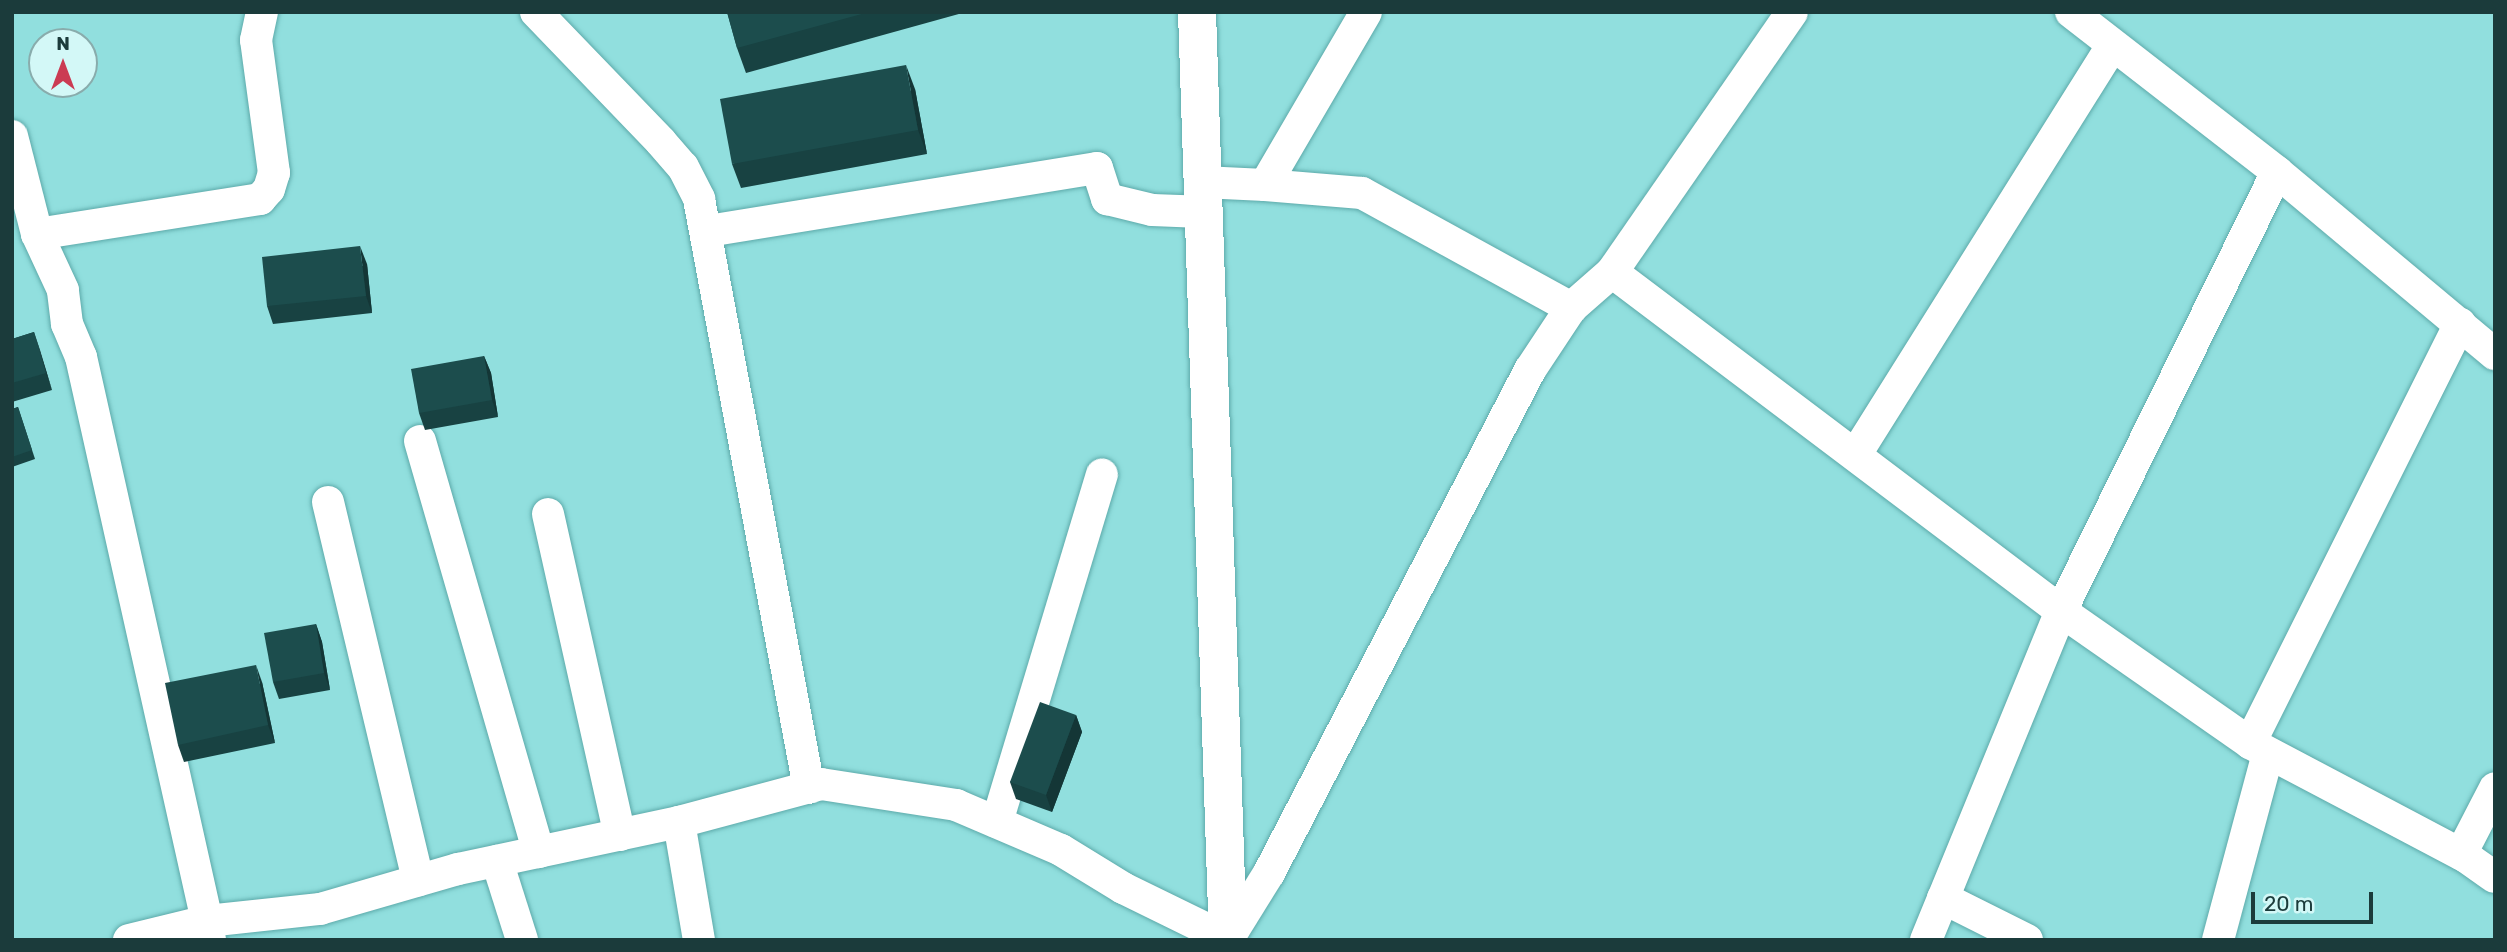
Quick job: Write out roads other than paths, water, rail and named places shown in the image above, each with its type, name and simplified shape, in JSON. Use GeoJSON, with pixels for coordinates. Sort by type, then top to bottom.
{"type":"FeatureCollection","features":[{"type":"Feature","properties":{"kind":"street"},"geometry":{"type":"LineString","coordinates":[[37,234],[260,199],[269,189],[274,173],[256,40],[262,12]]}},
{"type":"Feature","properties":{"kind":"street"},"geometry":{"type":"LineString","coordinates":[[536,12],[683,167],[708,231],[810,788]]}},
{"type":"Feature","properties":{"kind":"street"},"geometry":{"type":"LineString","coordinates":[[1197,12],[1228,940]]}},
{"type":"Feature","properties":{"kind":"street"},"geometry":{"type":"LineString","coordinates":[[1265,185],[1366,12]]}},
{"type":"Feature","properties":{"kind":"street"},"geometry":{"type":"LineString","coordinates":[[1228,940],[1269,873],[1530,370],[1571,308],[1612,272],[1792,12]]}},
{"type":"Feature","properties":{"kind":"street"},"geometry":{"type":"LineString","coordinates":[[2071,12],[2277,172],[2495,354]]}},
{"type":"Feature","properties":{"kind":"street"},"geometry":{"type":"LineString","coordinates":[[1856,454],[2112,46]]}},
{"type":"Feature","properties":{"kind":"street"},"geometry":{"type":"LineString","coordinates":[[12,136],[37,234],[63,290],[67,324],[81,357],[208,930]]}},
{"type":"Feature","properties":{"kind":"street"},"geometry":{"type":"LineString","coordinates":[[708,231],[1097,168],[1107,200],[1152,210],[1265,185],[1362,193],[1571,308]]}},
{"type":"Feature","properties":{"kind":"street"},"geometry":{"type":"LineString","coordinates":[[1926,940],[2061,611],[2277,172]]}},
{"type":"Feature","properties":{"kind":"street"},"geometry":{"type":"LineString","coordinates":[[1612,272],[2061,611],[2259,748],[2461,854],[2495,877]]}},
{"type":"Feature","properties":{"kind":"street"},"geometry":{"type":"LineString","coordinates":[[2218,940],[2259,748],[2460,324]]}},
{"type":"Feature","properties":{"kind":"street"},"geometry":{"type":"LineString","coordinates":[[419,441],[539,852]]}},
{"type":"Feature","properties":{"kind":"street"},"geometry":{"type":"LineString","coordinates":[[997,822],[1102,474]]}},
{"type":"Feature","properties":{"kind":"street"},"geometry":{"type":"LineString","coordinates":[[328,502],[418,880]]}},
{"type":"Feature","properties":{"kind":"street"},"geometry":{"type":"LineString","coordinates":[[548,514],[620,835]]}},
{"type":"Feature","properties":{"kind":"street"},"geometry":{"type":"LineString","coordinates":[[129,940],[208,930],[320,909],[418,880],[679,822],[821,784],[956,805],[1062,850],[1123,888],[1228,940]]}},
{"type":"Feature","properties":{"kind":"street"},"geometry":{"type":"LineString","coordinates":[[2461,854],[2495,788]]}},
{"type":"Feature","properties":{"kind":"street"},"geometry":{"type":"LineString","coordinates":[[679,822],[699,940]]}},
{"type":"Feature","properties":{"kind":"street"},"geometry":{"type":"LineString","coordinates":[[497,861],[522,940]]}},
{"type":"Feature","properties":{"kind":"street"},"geometry":{"type":"LineString","coordinates":[[1943,898],[2026,940]]}}]}
